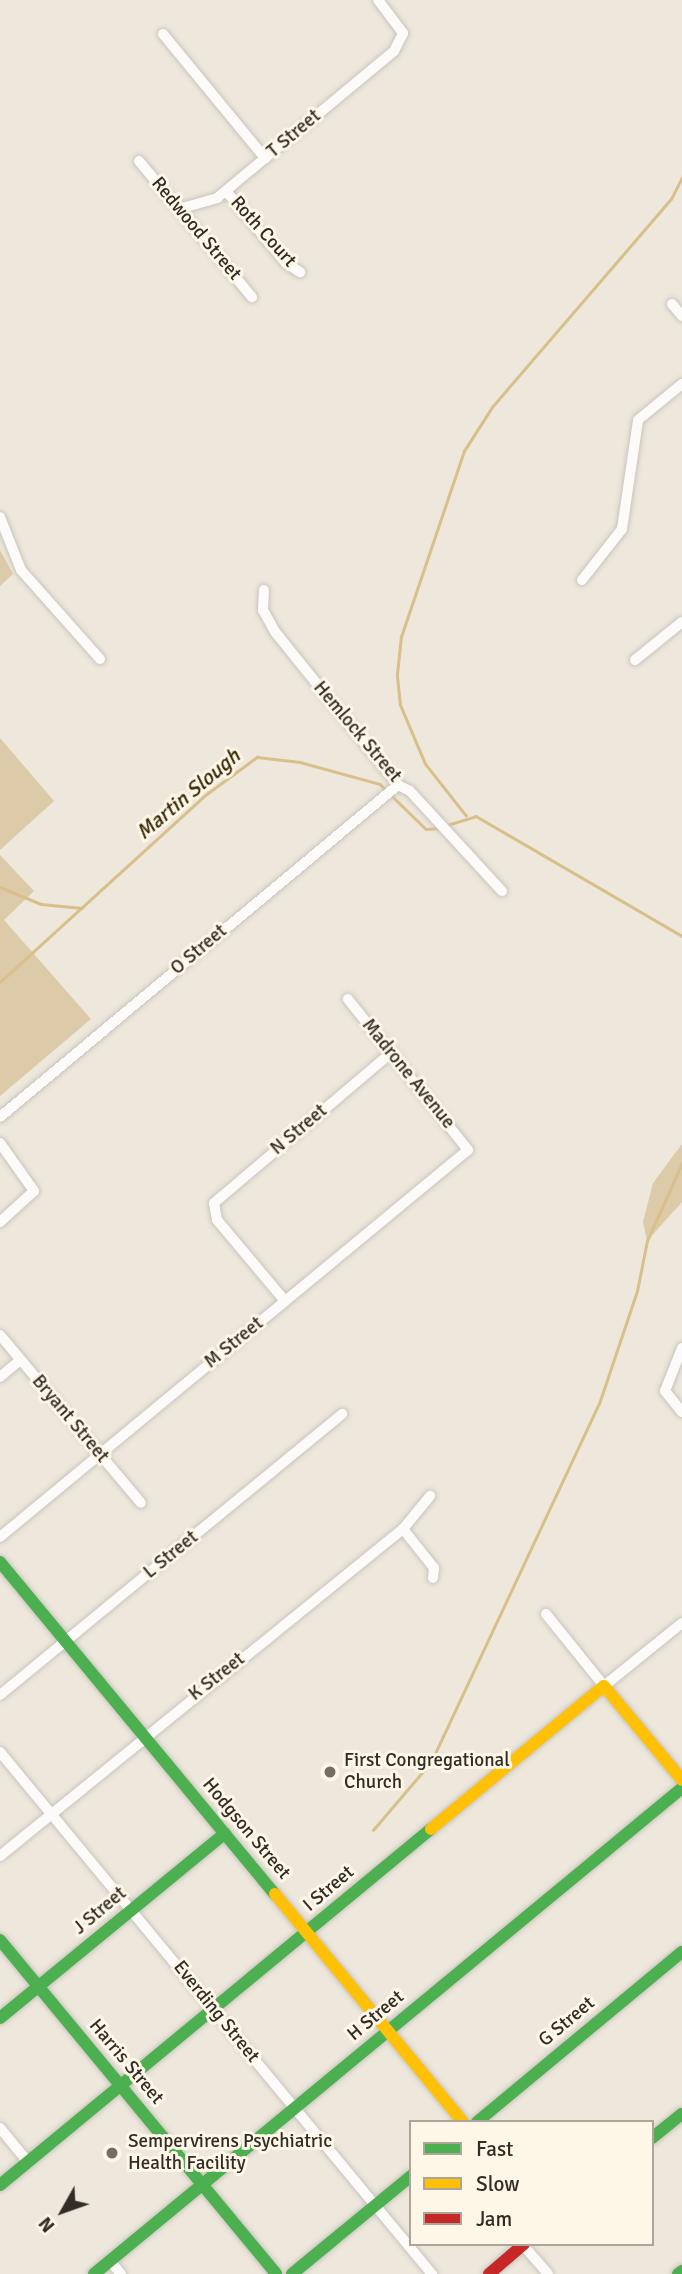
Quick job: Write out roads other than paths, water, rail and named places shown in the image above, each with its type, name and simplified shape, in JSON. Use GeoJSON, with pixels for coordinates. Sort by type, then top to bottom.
{"type":"FeatureCollection","features":[{"type":"Feature","properties":{"kind":"street","name":"T Street"},"geometry":{"type":"LineString","coordinates":[[179,209],[226,191],[400,42],[400,26],[381,1]]}},
{"type":"Feature","properties":{"kind":"street"},"geometry":{"type":"LineString","coordinates":[[163,34],[265,158]]}},
{"type":"Feature","properties":{"kind":"street","name":"Redwood Street"},"geometry":{"type":"LineString","coordinates":[[139,161],[253,297]]}},
{"type":"Feature","properties":{"kind":"street","name":"Roth Court"},"geometry":{"type":"LineString","coordinates":[[226,191],[286,263],[300,272]]}},
{"type":"Feature","properties":{"kind":"street"},"geometry":{"type":"LineString","coordinates":[[672,304],[682,316]]}},
{"type":"Feature","properties":{"kind":"street"},"geometry":{"type":"LineString","coordinates":[[582,580],[622,529],[638,421],[682,384]]}},
{"type":"Feature","properties":{"kind":"street"},"geometry":{"type":"LineString","coordinates":[[0,517],[21,570],[100,659]]}},
{"type":"Feature","properties":{"kind":"street","name":"Hemlock Street"},"geometry":{"type":"LineString","coordinates":[[264,590],[263,610],[276,633],[398,785],[410,791],[502,891]]}},
{"type":"Feature","properties":{"kind":"street"},"geometry":{"type":"LineString","coordinates":[[635,660],[682,622]]}},
{"type":"Feature","properties":{"kind":"street","name":"O Street"},"geometry":{"type":"LineString","coordinates":[[0,1116],[398,785]]}},
{"type":"Feature","properties":{"kind":"street","name":"Madrone Avenue"},"geometry":{"type":"LineString","coordinates":[[348,999],[468,1150]]}},
{"type":"Feature","properties":{"kind":"street","name":"N Street"},"geometry":{"type":"LineString","coordinates":[[285,1301],[213,1212],[219,1196],[392,1052]]}},
{"type":"Feature","properties":{"kind":"street"},"geometry":{"type":"LineString","coordinates":[[0,1143],[34,1191],[0,1222]]}},
{"type":"Feature","properties":{"kind":"street","name":"M Street"},"geometry":{"type":"LineString","coordinates":[[0,1536],[468,1150]]}},
{"type":"Feature","properties":{"kind":"street","name":"Bryant Street"},"geometry":{"type":"LineString","coordinates":[[0,1335],[141,1503]]}},
{"type":"Feature","properties":{"kind":"street"},"geometry":{"type":"LineString","coordinates":[[682,1348],[667,1379],[668,1398],[682,1412]]}},
{"type":"Feature","properties":{"kind":"street"},"geometry":{"type":"LineString","coordinates":[[0,1377],[20,1360]]}},
{"type":"Feature","properties":{"kind":"street","name":"L Street"},"geometry":{"type":"LineString","coordinates":[[0,1695],[342,1414]]}},
{"type":"Feature","properties":{"kind":"street","name":"K Street"},"geometry":{"type":"LineString","coordinates":[[0,1856],[144,1736],[403,1529],[430,1496]]}},
{"type":"Feature","properties":{"kind":"street"},"geometry":{"type":"LineString","coordinates":[[403,1529],[434,1568],[433,1578]]}},
{"type":"Feature","properties":{"kind":"street","name":"Hodgson Street"},"geometry":{"type":"LineString","coordinates":[[0,1562],[461,2120]]}},
{"type":"Feature","properties":{"kind":"street"},"geometry":{"type":"LineString","coordinates":[[546,1614],[682,1780]]}},
{"type":"Feature","properties":{"kind":"street","name":"I Street"},"geometry":{"type":"LineString","coordinates":[[0,2185],[682,1623]]}},
{"type":"Feature","properties":{"kind":"street","name":"Everding Street"},"geometry":{"type":"LineString","coordinates":[[0,1752],[215,2008],[432,2274]]}},
{"type":"Feature","properties":{"kind":"street","name":"H Street"},"geometry":{"type":"LineString","coordinates":[[94,2274],[682,1788]]}},
{"type":"Feature","properties":{"kind":"street","name":"J Street"},"geometry":{"type":"LineString","coordinates":[[0,2018],[225,1833]]}},
{"type":"Feature","properties":{"kind":"street","name":"Harris Street"},"geometry":{"type":"LineString","coordinates":[[0,1940],[276,2274]]}},
{"type":"Feature","properties":{"kind":"street","name":"G Street"},"geometry":{"type":"LineString","coordinates":[[479,2120],[682,1952]]}},
{"type":"Feature","properties":{"kind":"street"},"geometry":{"type":"LineString","coordinates":[[89,2112],[122,2097],[139,2108]]}},
{"type":"Feature","properties":{"kind":"street"},"geometry":{"type":"LineString","coordinates":[[654,2136],[682,2114]]}},
{"type":"Feature","properties":{"kind":"street"},"geometry":{"type":"LineString","coordinates":[[0,2128],[28,2162]]}},
{"type":"Feature","properties":{"kind":"street"},"geometry":{"type":"LineString","coordinates":[[292,2274],[409,2178]]}},
{"type":"Feature","properties":{"kind":"street"},"geometry":{"type":"LineString","coordinates":[[489,2274],[522,2246]]}},
{"type":"Feature","properties":{"kind":"street"},"geometry":{"type":"LineString","coordinates":[[526,2246],[548,2274]]}},
{"type":"Feature","properties":{"kind":"street"},"geometry":{"type":"LineString","coordinates":[[110,2261],[121,2274]]}},
{"type":"Feature","properties":{"kind":"street"},"geometry":{"type":"LineString","coordinates":[[678,2274],[682,2271]]}},
{"type":"Feature","properties":{"kind":"waterway"},"geometry":{"type":"LineString","coordinates":[[466,816],[425,764],[400,705],[397,674],[401,637],[464,451],[492,407],[671,199],[682,177]]}},
{"type":"Feature","properties":{"kind":"waterway","name":"Martin Slough"},"geometry":{"type":"LineString","coordinates":[[0,982],[208,793],[257,757],[300,762],[380,784],[387,791]]}},
{"type":"Feature","properties":{"kind":"waterway","name":"Martin Slough"},"geometry":{"type":"LineString","coordinates":[[392,796],[426,829],[441,828]]}},
{"type":"Feature","properties":{"kind":"waterway","name":"Martin Slough"},"geometry":{"type":"LineString","coordinates":[[447,825],[476,816],[682,936]]}},
{"type":"Feature","properties":{"kind":"waterway"},"geometry":{"type":"LineString","coordinates":[[0,887],[41,904],[82,908]]}},
{"type":"Feature","properties":{"kind":"waterway"},"geometry":{"type":"LineString","coordinates":[[373,1830],[431,1762],[599,1404],[637,1291],[647,1241],[682,1163]]}},
{"type":"Feature","properties":{"kind":"place","name":"First Congregational Church"},"geometry":{"type":"Point","coordinates":[330,1772]}},
{"type":"Feature","properties":{"kind":"place","name":"Sempervirens Psychiatric Health Facility"},"geometry":{"type":"Point","coordinates":[112,2153]}}]}
